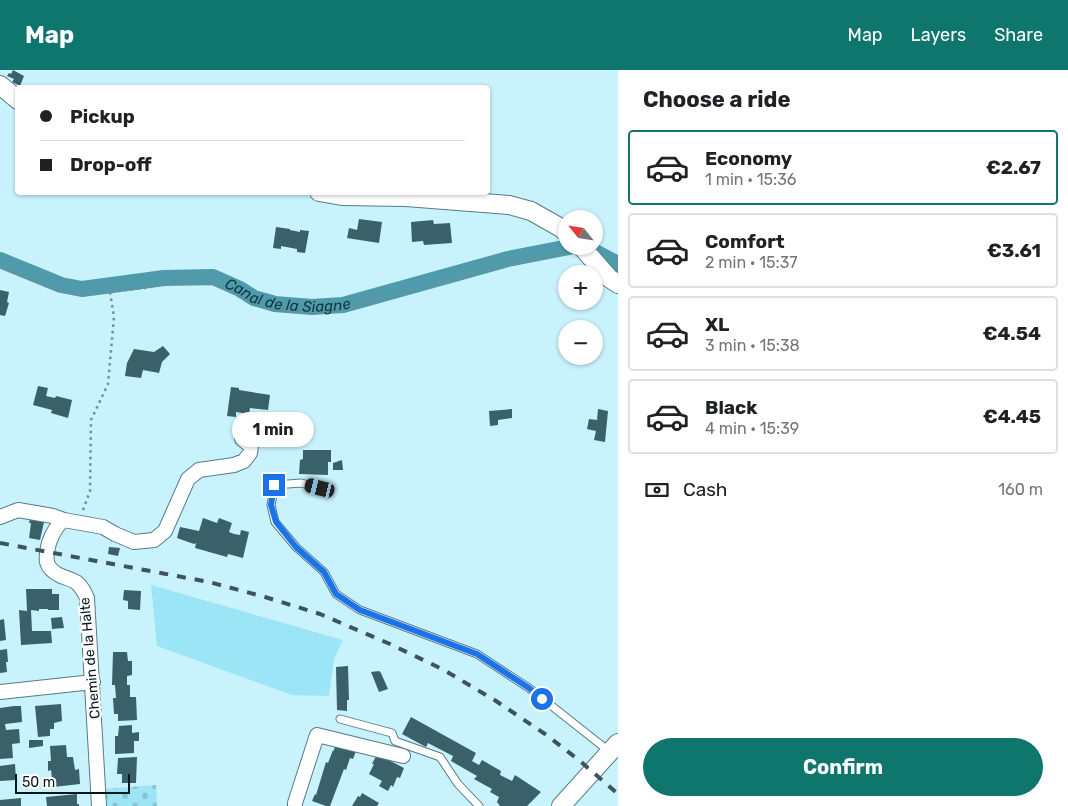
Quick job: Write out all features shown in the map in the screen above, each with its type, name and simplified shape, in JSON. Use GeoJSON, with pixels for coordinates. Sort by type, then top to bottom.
{"type":"FeatureCollection","features":[{"type":"Feature","properties":{"kind":"street"},"geometry":{"type":"LineString","coordinates":[[0,85],[15,98]]}},
{"type":"Feature","properties":{"kind":"street"},"geometry":{"type":"LineString","coordinates":[[336,195],[406,197],[509,205],[531,212],[558,227]]}},
{"type":"Feature","properties":{"kind":"street"},"geometry":{"type":"LineString","coordinates":[[589,255],[609,278],[618,284]]}},
{"type":"Feature","properties":{"kind":"street"},"geometry":{"type":"LineString","coordinates":[[0,517],[18,510],[104,527],[134,542],[154,540],[165,531],[188,479],[199,470],[234,465],[244,461],[250,453],[251,446],[242,438]]}},
{"type":"Feature","properties":{"kind":"street","name":"Chemin de la Halte"},"geometry":{"type":"LineString","coordinates":[[64,520],[58,524],[50,542],[46,562],[50,570],[74,581],[84,589],[87,598],[99,806]]}},
{"type":"Feature","properties":{"kind":"street"},"geometry":{"type":"LineString","coordinates":[[0,692],[93,682]]}},
{"type":"Feature","properties":{"kind":"street"},"geometry":{"type":"LineString","coordinates":[[295,806],[317,735],[403,756]]}},
{"type":"Feature","properties":{"kind":"street"},"geometry":{"type":"LineString","coordinates":[[560,806],[614,748]]}},
{"type":"Feature","properties":{"kind":"lane"},"geometry":{"type":"LineString","coordinates":[[320,488],[301,484],[274,485],[271,505],[276,522],[296,547],[324,572],[336,594],[360,610],[477,654],[614,748]]}},
{"type":"Feature","properties":{"kind":"lane"},"geometry":{"type":"LineString","coordinates":[[340,720],[392,733],[395,741],[440,757],[458,784],[479,806]]}},
{"type":"Feature","properties":{"kind":"path"},"geometry":{"type":"LineString","coordinates":[[0,266],[59,290],[82,295],[166,284],[215,284],[249,302],[273,310],[317,313],[343,309],[508,264],[558,254]]}},
{"type":"Feature","properties":{"kind":"path"},"geometry":{"type":"LineString","coordinates":[[80,522],[90,491],[91,420],[108,384],[114,317],[110,292]]}},
{"type":"Feature","properties":{"kind":"green space"},"geometry":{"type":"Polygon","coordinates":[[[151,585],[343,640],[334,659],[329,696],[292,695],[157,646],[151,585]]]}},
{"type":"Feature","properties":{"kind":"green space"},"geometry":{"type":"Polygon","coordinates":[[[156,785],[157,806],[104,806],[103,789],[156,785]]]}},
{"type":"Feature","properties":{"kind":"building"},"geometry":{"type":"Polygon","coordinates":[[[13,70],[24,76],[20,85],[12,82],[14,79],[7,76],[9,73],[11,74],[13,70]]]}},
{"type":"Feature","properties":{"kind":"building"},"geometry":{"type":"Polygon","coordinates":[[[359,219],[382,222],[379,243],[347,238],[349,228],[357,230],[359,219]]]}},
{"type":"Feature","properties":{"kind":"building"},"geometry":{"type":"Polygon","coordinates":[[[433,220],[434,224],[450,223],[452,243],[424,245],[423,241],[412,242],[411,222],[433,220]]]}},
{"type":"Feature","properties":{"kind":"building"},"geometry":{"type":"Polygon","coordinates":[[[276,227],[300,232],[300,230],[309,231],[305,253],[297,252],[297,249],[281,246],[281,249],[273,248],[276,227]]]}},
{"type":"Feature","properties":{"kind":"building"},"geometry":{"type":"Polygon","coordinates":[[[0,290],[9,292],[7,302],[9,303],[5,316],[0,315],[0,290]]]}},
{"type":"Feature","properties":{"kind":"building"},"geometry":{"type":"Polygon","coordinates":[[[163,346],[170,354],[162,362],[159,373],[143,370],[141,378],[125,376],[127,363],[134,349],[154,352],[163,346]]]}},
{"type":"Feature","properties":{"kind":"building"},"geometry":{"type":"Polygon","coordinates":[[[38,386],[48,388],[46,396],[55,398],[56,396],[72,400],[68,418],[51,413],[52,410],[33,405],[38,386]]]}},
{"type":"Feature","properties":{"kind":"building"},"geometry":{"type":"Polygon","coordinates":[[[231,387],[270,395],[268,410],[250,408],[249,414],[236,412],[236,417],[227,416],[231,387]]]}},
{"type":"Feature","properties":{"kind":"building"},"geometry":{"type":"Polygon","coordinates":[[[512,409],[512,418],[498,420],[498,425],[490,426],[489,411],[512,409]]]}},
{"type":"Feature","properties":{"kind":"building"},"geometry":{"type":"Polygon","coordinates":[[[598,409],[608,411],[605,442],[594,440],[596,431],[587,429],[589,419],[597,420],[598,409]]]}},
{"type":"Feature","properties":{"kind":"building"},"geometry":{"type":"Polygon","coordinates":[[[303,450],[331,450],[331,462],[328,462],[328,475],[299,474],[303,450]]]}},
{"type":"Feature","properties":{"kind":"building"},"geometry":{"type":"Polygon","coordinates":[[[342,460],[343,470],[333,470],[333,463],[342,460]]]}},
{"type":"Feature","properties":{"kind":"building"},"geometry":{"type":"Polygon","coordinates":[[[203,518],[217,523],[219,518],[232,523],[229,532],[234,534],[240,535],[241,530],[249,532],[243,558],[228,554],[227,557],[195,548],[196,543],[177,538],[180,527],[199,531],[203,518]]]}},
{"type":"Feature","properties":{"kind":"building"},"geometry":{"type":"Polygon","coordinates":[[[30,519],[44,522],[40,540],[29,538],[30,519]]]}},
{"type":"Feature","properties":{"kind":"building"},"geometry":{"type":"Polygon","coordinates":[[[109,547],[120,548],[118,556],[108,554],[109,547]]]}},
{"type":"Feature","properties":{"kind":"building"},"geometry":{"type":"Polygon","coordinates":[[[26,589],[52,589],[52,594],[59,594],[59,610],[31,610],[32,631],[51,631],[52,643],[21,645],[19,610],[27,611],[26,589]]]}},
{"type":"Feature","properties":{"kind":"building"},"geometry":{"type":"Polygon","coordinates":[[[124,590],[141,591],[140,610],[128,609],[128,601],[123,600],[124,590]]]}},
{"type":"Feature","properties":{"kind":"building"},"geometry":{"type":"Polygon","coordinates":[[[62,617],[64,628],[52,629],[51,618],[62,617]]]}},
{"type":"Feature","properties":{"kind":"building"},"geometry":{"type":"Polygon","coordinates":[[[4,619],[6,640],[0,641],[0,620],[4,619]]]}},
{"type":"Feature","properties":{"kind":"building"},"geometry":{"type":"Polygon","coordinates":[[[7,649],[7,672],[0,673],[0,650],[7,649]]]}},
{"type":"Feature","properties":{"kind":"building"},"geometry":{"type":"Polygon","coordinates":[[[113,652],[127,652],[128,661],[132,661],[132,675],[127,676],[127,685],[130,685],[130,697],[136,697],[137,720],[118,721],[118,714],[114,714],[113,698],[116,698],[115,685],[112,685],[113,652]]]}},
{"type":"Feature","properties":{"kind":"building"},"geometry":{"type":"Polygon","coordinates":[[[348,666],[349,700],[347,700],[347,711],[337,710],[336,667],[348,666]]]}},
{"type":"Feature","properties":{"kind":"building"},"geometry":{"type":"Polygon","coordinates":[[[379,671],[388,689],[379,692],[371,672],[379,671]]]}},
{"type":"Feature","properties":{"kind":"building"},"geometry":{"type":"Polygon","coordinates":[[[61,704],[62,721],[54,723],[54,729],[50,729],[50,736],[38,737],[35,706],[61,704]]]}},
{"type":"Feature","properties":{"kind":"building"},"geometry":{"type":"Polygon","coordinates":[[[21,706],[22,722],[5,724],[6,730],[19,729],[20,743],[12,744],[13,758],[0,759],[0,708],[21,706]]]}},
{"type":"Feature","properties":{"kind":"building"},"geometry":{"type":"Polygon","coordinates":[[[411,717],[476,753],[472,761],[479,765],[482,760],[501,771],[500,775],[512,781],[515,775],[541,792],[527,806],[500,806],[497,802],[499,797],[490,792],[492,789],[474,779],[477,776],[451,761],[453,756],[428,743],[426,747],[402,734],[411,717]]]}},
{"type":"Feature","properties":{"kind":"building"},"geometry":{"type":"Polygon","coordinates":[[[132,725],[132,733],[139,732],[139,741],[134,741],[134,753],[115,754],[115,736],[118,736],[119,726],[132,725]]]}},
{"type":"Feature","properties":{"kind":"building"},"geometry":{"type":"Polygon","coordinates":[[[29,740],[43,740],[43,746],[29,748],[29,740]]]}},
{"type":"Feature","properties":{"kind":"building"},"geometry":{"type":"Polygon","coordinates":[[[335,744],[356,751],[353,759],[350,758],[346,770],[344,769],[330,806],[326,806],[312,801],[316,795],[326,762],[328,763],[334,751],[335,744]]]}},
{"type":"Feature","properties":{"kind":"building"},"geometry":{"type":"Polygon","coordinates":[[[66,745],[67,757],[73,757],[75,770],[79,769],[80,784],[53,787],[51,770],[48,771],[48,761],[51,761],[50,746],[66,745]]]}},
{"type":"Feature","properties":{"kind":"building"},"geometry":{"type":"Polygon","coordinates":[[[377,754],[404,768],[400,778],[397,777],[393,787],[391,785],[388,791],[379,786],[382,781],[369,774],[377,754]]]}},
{"type":"Feature","properties":{"kind":"building"},"geometry":{"type":"Polygon","coordinates":[[[137,757],[136,783],[122,783],[122,774],[117,774],[118,758],[137,757]]]}},
{"type":"Feature","properties":{"kind":"building"},"geometry":{"type":"Polygon","coordinates":[[[15,764],[16,780],[0,781],[0,766],[15,764]]]}},
{"type":"Feature","properties":{"kind":"building"},"geometry":{"type":"Polygon","coordinates":[[[362,793],[379,803],[377,806],[352,806],[362,793]]]}},
{"type":"Feature","properties":{"kind":"building"},"geometry":{"type":"Polygon","coordinates":[[[77,794],[77,804],[79,806],[47,806],[46,797],[77,794]]]}},
{"type":"Feature","properties":{"kind":"building"},"geometry":{"type":"Polygon","coordinates":[[[21,798],[21,806],[0,806],[0,800],[21,798]]]}},
{"type":"Feature","properties":{"kind":"waterway","name":"Canal de la Siagne"},"geometry":{"type":"LineString","coordinates":[[0,260],[61,285],[82,289],[164,278],[213,277],[240,289],[254,298],[275,304],[312,307],[343,305],[508,259],[558,249]]}},
{"type":"Feature","properties":{"kind":"waterway","name":"Canal de la Siagne"},"geometry":{"type":"LineString","coordinates":[[601,255],[618,264]]}},
{"type":"Feature","properties":{"kind":"railway"},"geometry":{"type":"LineString","coordinates":[[0,543],[209,582],[320,614],[444,670],[496,701],[545,734],[618,794]]}},
{"type":"Feature","properties":{"kind":"route"},"geometry":{"type":"LineString","coordinates":[[274,485],[271,505],[276,522],[296,547],[324,572],[336,594],[360,610],[477,654],[529,688],[542,699]]}}]}
